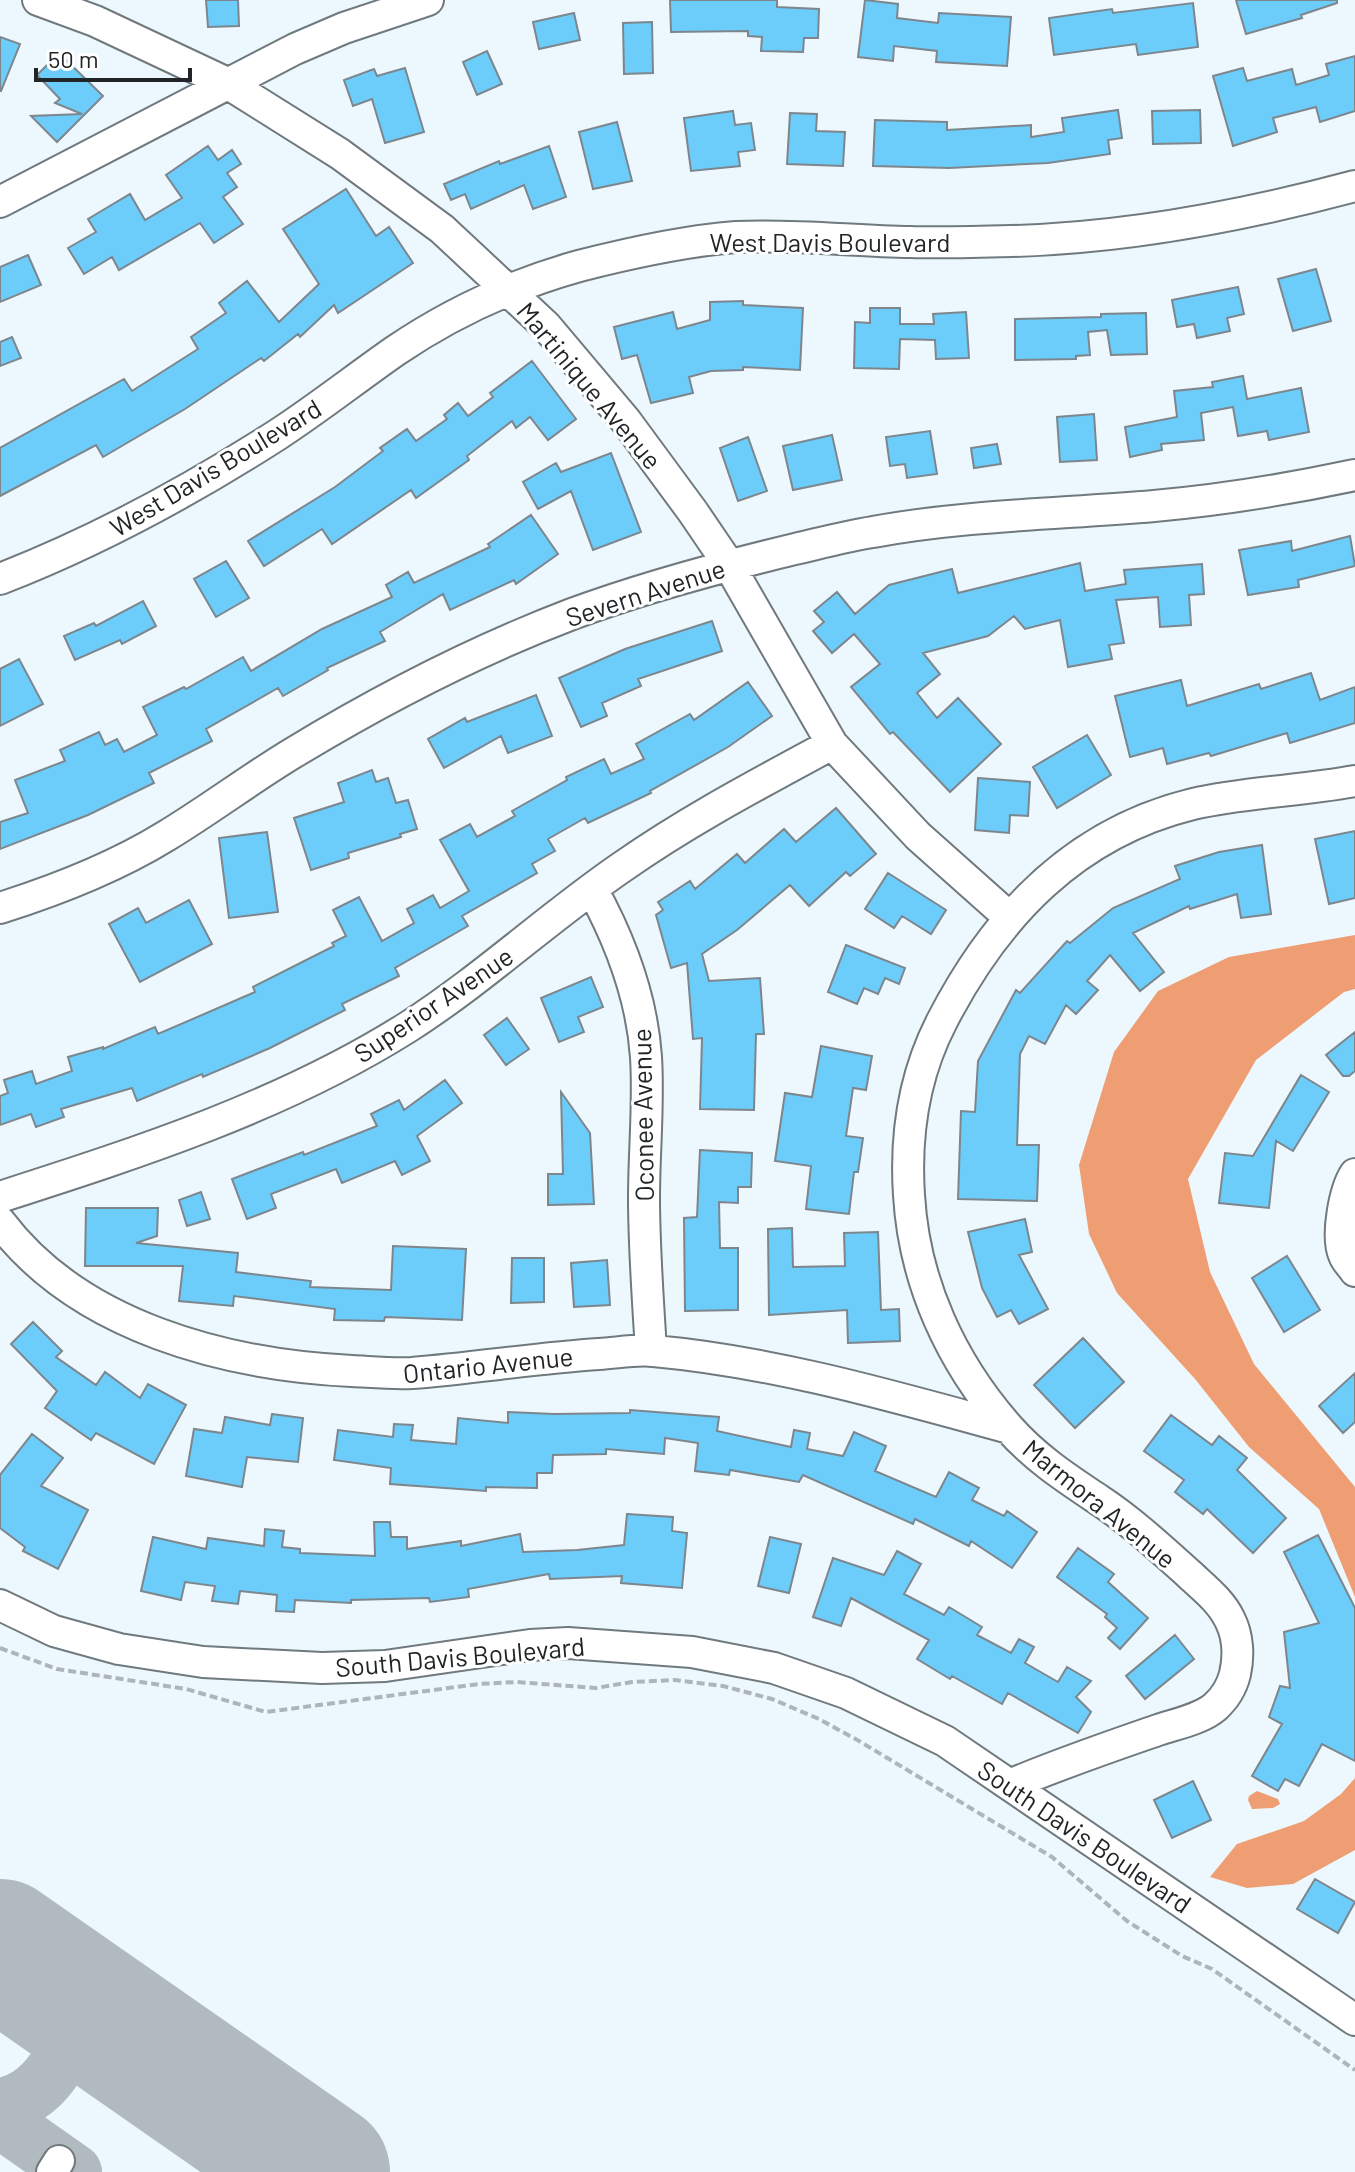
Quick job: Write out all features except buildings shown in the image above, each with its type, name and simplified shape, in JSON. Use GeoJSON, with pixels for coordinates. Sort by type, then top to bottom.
{"type":"FeatureCollection","features":[{"type":"Feature","properties":{"kind":"street","name":"Martinique Avenue"},"geometry":{"type":"LineString","coordinates":[[38,0],[95,21],[227,83],[365,173],[442,229],[509,290],[546,326],[626,421],[729,565],[832,744],[918,836],[1009,917]]}},
{"type":"Feature","properties":{"kind":"street"},"geometry":{"type":"LineString","coordinates":[[0,202],[295,49],[344,28],[428,0]]}},
{"type":"Feature","properties":{"kind":"street","name":"West Davis Boulevard"},"geometry":{"type":"LineString","coordinates":[[0,579],[124,525],[192,487],[280,433],[419,337],[472,306],[575,267],[685,242],[781,236],[910,242],[1084,237],[1229,216],[1355,186]]}},
{"type":"Feature","properties":{"kind":"street","name":"Severn Avenue"},"geometry":{"type":"LineString","coordinates":[[0,908],[52,892],[109,867],[150,845],[355,716],[470,657],[575,613],[654,586],[872,532],[1014,516],[1157,505],[1287,489],[1355,475]]}},
{"type":"Feature","properties":{"kind":"street","name":"Superior Avenue"},"geometry":{"type":"LineString","coordinates":[[0,1197],[167,1143],[341,1065],[408,1026],[470,984],[619,868],[706,812],[832,744]]}},
{"type":"Feature","properties":{"kind":"street","name":"Marmora Avenue"},"geometry":{"type":"LineString","coordinates":[[1012,1784],[1206,1713],[1227,1694],[1235,1675],[1238,1655],[1236,1634],[1216,1600],[1153,1540],[1042,1461],[1009,1428],[956,1356],[931,1299],[913,1239],[908,1165],[915,1092],[929,1046],[965,976],[1009,917],[1030,894],[1074,859],[1145,819],[1172,810],[1223,798],[1355,781]]}},
{"type":"Feature","properties":{"kind":"street","name":"Oconee Avenue"},"geometry":{"type":"LineString","coordinates":[[592,889],[611,924],[626,965],[639,1009],[646,1056],[644,1232],[651,1351]]}},
{"type":"Feature","properties":{"kind":"street"},"geometry":{"type":"LineString","coordinates":[[1355,1174],[1341,1217],[1343,1254],[1355,1271]]}},
{"type":"Feature","properties":{"kind":"street","name":"Ontario Avenue"},"geometry":{"type":"LineString","coordinates":[[0,1222],[43,1266],[89,1301],[114,1315],[184,1341],[254,1360],[331,1370],[410,1373],[557,1356],[651,1351],[820,1377],[1009,1428]]}},
{"type":"Feature","properties":{"kind":"street","name":"South Davis Boulevard"},"geometry":{"type":"LineString","coordinates":[[0,1605],[54,1631],[119,1649],[203,1662],[322,1668],[385,1666],[530,1645],[568,1643],[621,1645],[706,1655],[774,1668],[846,1693],[945,1741],[1355,2020]]}},
{"type":"Feature","properties":{"kind":"path"},"geometry":{"type":"LineString","coordinates":[[0,1648],[57,1669],[186,1689],[266,1712],[479,1684],[516,1682],[596,1688],[675,1680],[723,1686],[772,1699],[819,1719],[859,1741],[1052,1857],[1127,1921],[1182,1956],[1212,1969],[1355,2070]]}},
{"type":"Feature","properties":{"kind":"shaded area"},"geometry":{"type":"Polygon","coordinates":[[[1355,935],[1355,989],[1344,992],[1256,1060],[1188,1179],[1210,1272],[1254,1364],[1355,1487],[1355,1597],[1319,1509],[1249,1447],[1195,1379],[1117,1293],[1089,1234],[1079,1165],[1114,1052],[1158,991],[1229,957],[1355,935]]]}},
{"type":"Feature","properties":{"kind":"shaded area"},"geometry":{"type":"Polygon","coordinates":[[[1355,1778],[1355,1850],[1293,1884],[1247,1888],[1210,1877],[1237,1844],[1304,1821],[1341,1794],[1355,1778]]]}},
{"type":"Feature","properties":{"kind":"shaded area"},"geometry":{"type":"Polygon","coordinates":[[[1257,1791],[1278,1799],[1280,1804],[1273,1808],[1252,1809],[1249,1796],[1257,1791]]]}},
{"type":"Feature","properties":{"kind":"taxiway"},"geometry":{"type":"LineString","coordinates":[[0,2106],[29,2095],[41,2085],[52,2072],[66,2043],[65,2012],[39,1975]]}},
{"type":"Feature","properties":{"kind":"taxiway"},"geometry":{"type":"LineString","coordinates":[[60,2058],[69,2049],[89,2040],[110,2039],[143,2049]]}},
{"type":"Feature","properties":{"kind":"taxiway"},"geometry":{"type":"LineString","coordinates":[[0,2120],[74,2172]]}},
{"type":"Feature","properties":{"kind":"taxiway"},"geometry":{"type":"LineString","coordinates":[[288,2150],[310,2172]]}},
{"type":"Feature","properties":{"kind":"runway"},"geometry":{"type":"LineString","coordinates":[[0,1948],[321,2172]]}}]}
